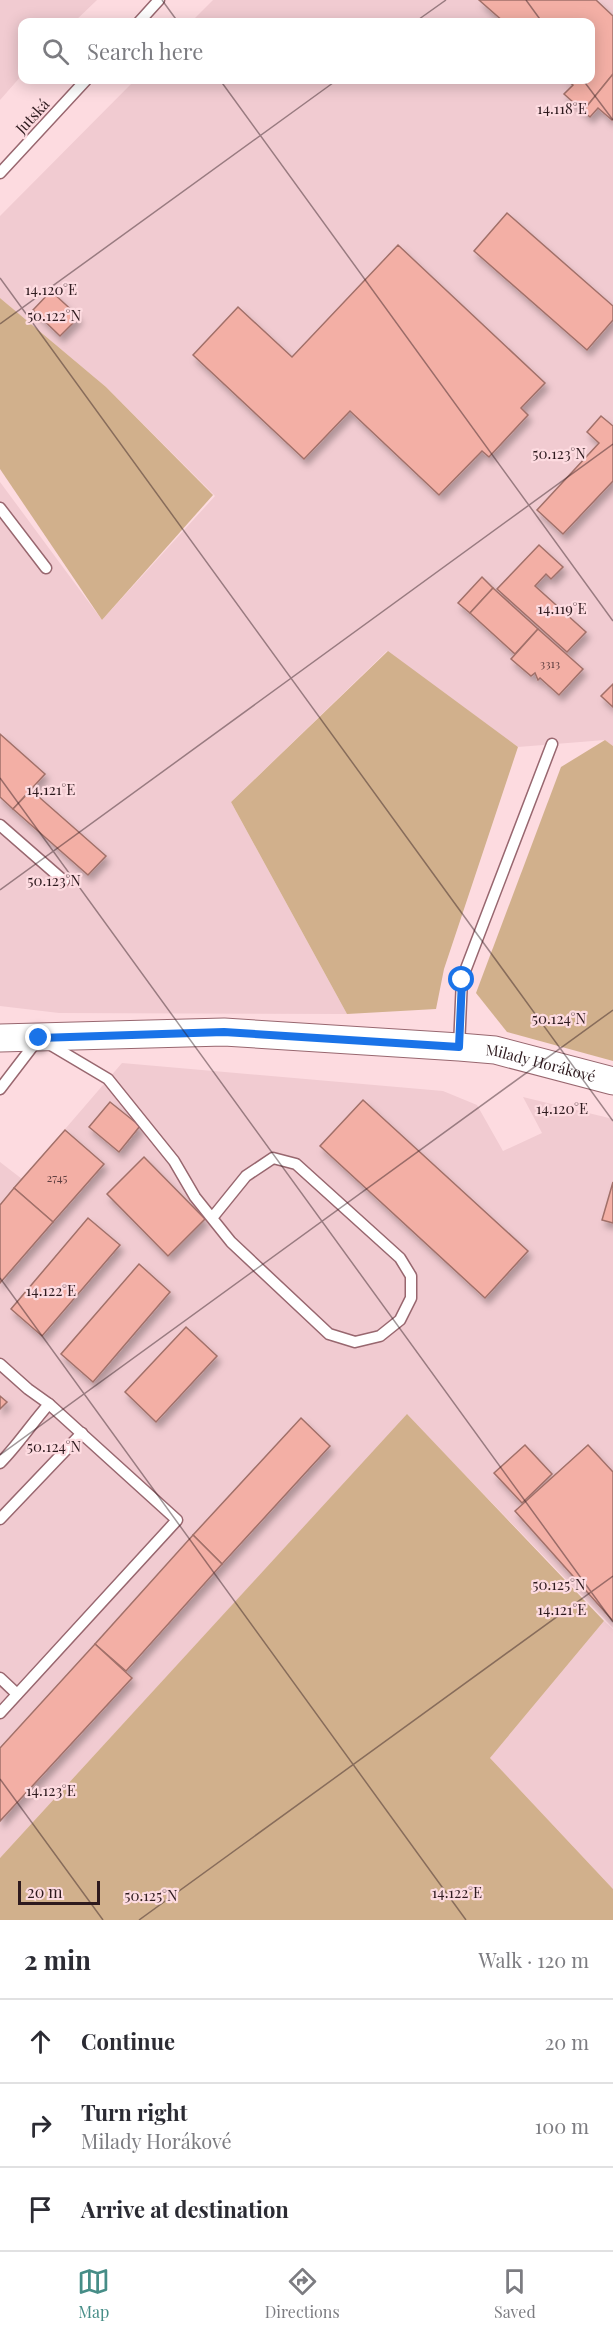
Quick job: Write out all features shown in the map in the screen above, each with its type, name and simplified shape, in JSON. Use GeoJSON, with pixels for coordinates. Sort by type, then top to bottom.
{"type":"FeatureCollection","features":[{"type":"Feature","properties":{"kind":"street","name":"Milady Horákové"},"geometry":{"type":"LineString","coordinates":[[0,1038],[224,1032],[459,1047],[495,1050],[613,1081]]}},
{"type":"Feature","properties":{"kind":"lane"},"geometry":{"type":"LineString","coordinates":[[143,18],[159,0]]}},
{"type":"Feature","properties":{"kind":"lane","name":"Jutská"},"geometry":{"type":"LineString","coordinates":[[0,173],[82,84]]}},
{"type":"Feature","properties":{"kind":"lane"},"geometry":{"type":"LineString","coordinates":[[0,508],[45,568]]}},
{"type":"Feature","properties":{"kind":"lane"},"geometry":{"type":"LineString","coordinates":[[459,1047],[462,980],[552,744]]}},
{"type":"Feature","properties":{"kind":"lane"},"geometry":{"type":"LineString","coordinates":[[0,825],[64,881]]}},
{"type":"Feature","properties":{"kind":"lane"},"geometry":{"type":"LineString","coordinates":[[0,1089],[39,1038],[108,1079],[174,1161],[195,1197],[231,1242],[329,1334],[355,1342],[380,1336],[400,1320],[411,1299],[411,1276],[400,1258],[296,1164],[273,1158],[246,1176],[212,1218]]}},
{"type":"Feature","properties":{"kind":"lane"},"geometry":{"type":"LineString","coordinates":[[0,1364],[82,1433],[177,1520],[0,1713]]}},
{"type":"Feature","properties":{"kind":"lane"},"geometry":{"type":"LineString","coordinates":[[0,1462],[15,1448],[49,1404]]}},
{"type":"Feature","properties":{"kind":"lane"},"geometry":{"type":"LineString","coordinates":[[0,1519],[82,1433]]}},
{"type":"Feature","properties":{"kind":"lane"},"geometry":{"type":"LineString","coordinates":[[0,1678],[17,1694]]}},
{"type":"Feature","properties":{"kind":"shaded area"},"geometry":{"type":"Polygon","coordinates":[[[0,0],[97,0],[78,18],[18,18],[18,80],[0,100],[0,0]]]}},
{"type":"Feature","properties":{"kind":"shaded area"},"geometry":{"type":"Polygon","coordinates":[[[213,0],[613,0],[613,746],[605,740],[518,747],[387,651],[231,802],[347,1014],[59,1013],[0,1006],[0,482],[102,620],[215,496],[106,387],[0,298],[0,216],[131,84],[595,84],[595,18],[195,18],[213,0]]]}},
{"type":"Feature","properties":{"kind":"shaded area"},"geometry":{"type":"Polygon","coordinates":[[[0,298],[106,387],[213,495],[102,620],[0,469],[0,298]]]}},
{"type":"Feature","properties":{"kind":"shaded area"},"geometry":{"type":"Polygon","coordinates":[[[388,651],[518,747],[444,969],[436,1009],[347,1014],[231,802],[388,651]]]}},
{"type":"Feature","properties":{"kind":"shaded area"},"geometry":{"type":"Polygon","coordinates":[[[605,740],[613,746],[613,1061],[507,1032],[476,993],[561,767],[605,740]]]}},
{"type":"Feature","properties":{"kind":"shaded area"},"geometry":{"type":"Polygon","coordinates":[[[122,1063],[443,1091],[477,1105],[503,1151],[542,1133],[523,1097],[613,1119],[613,1628],[407,1415],[0,1858],[0,1162],[22,1179],[122,1063]]]}},
{"type":"Feature","properties":{"kind":"shaded area"},"geometry":{"type":"Polygon","coordinates":[[[407,1414],[604,1621],[490,1758],[613,1889],[613,1920],[0,1920],[0,1858],[407,1414]]]}},
{"type":"Feature","properties":{"kind":"shaded area"},"geometry":{"type":"Polygon","coordinates":[[[604,1621],[613,1629],[613,1889],[490,1758],[604,1621]]]}},
{"type":"Feature","properties":{"kind":"building"},"geometry":{"type":"Polygon","coordinates":[[[479,0],[596,0],[613,16],[613,74],[583,111],[564,94],[572,84],[595,84],[595,18],[499,18],[479,0]]]}},
{"type":"Feature","properties":{"kind":"building"},"geometry":{"type":"Polygon","coordinates":[[[613,74],[613,119],[598,108],[590,117],[583,111],[613,74]]]}},
{"type":"Feature","properties":{"kind":"building"},"geometry":{"type":"Polygon","coordinates":[[[507,213],[613,306],[613,320],[587,350],[474,251],[507,213]]]}},
{"type":"Feature","properties":{"kind":"building"},"geometry":{"type":"Polygon","coordinates":[[[398,245],[545,383],[521,408],[528,415],[489,457],[482,451],[439,495],[350,411],[304,459],[193,355],[238,307],[292,357],[398,245]]]}},
{"type":"Feature","properties":{"kind":"building"},"geometry":{"type":"Polygon","coordinates":[[[51,291],[79,317],[60,336],[33,310],[51,291]]]}},
{"type":"Feature","properties":{"kind":"building"},"geometry":{"type":"Polygon","coordinates":[[[601,416],[613,426],[613,481],[563,534],[537,510],[599,443],[587,432],[601,416]]]}},
{"type":"Feature","properties":{"kind":"building"},"geometry":{"type":"Polygon","coordinates":[[[539,545],[563,567],[551,579],[546,574],[535,586],[586,632],[567,652],[497,589],[539,545]]]}},
{"type":"Feature","properties":{"kind":"building"},"geometry":{"type":"Polygon","coordinates":[[[482,577],[493,588],[470,613],[458,603],[482,577]]]}},
{"type":"Feature","properties":{"kind":"building"},"geometry":{"type":"Polygon","coordinates":[[[493,588],[538,629],[515,654],[470,613],[493,588]]]}},
{"type":"Feature","properties":{"kind":"building"},"geometry":{"type":"Polygon","coordinates":[[[538,629],[583,669],[559,695],[540,678],[538,680],[535,673],[531,676],[511,659],[538,629]]]}},
{"type":"Feature","properties":{"kind":"building"},"geometry":{"type":"Polygon","coordinates":[[[613,684],[613,707],[601,696],[613,684]]]}},
{"type":"Feature","properties":{"kind":"building"},"geometry":{"type":"Polygon","coordinates":[[[0,734],[45,774],[13,809],[0,797],[0,734]]]}},
{"type":"Feature","properties":{"kind":"building"},"geometry":{"type":"Polygon","coordinates":[[[31,790],[106,856],[88,875],[13,809],[31,790]]]}},
{"type":"Feature","properties":{"kind":"building"},"geometry":{"type":"Polygon","coordinates":[[[363,1100],[528,1251],[485,1298],[320,1146],[363,1100]]]}},
{"type":"Feature","properties":{"kind":"building"},"geometry":{"type":"Polygon","coordinates":[[[110,1102],[140,1126],[119,1152],[89,1127],[110,1102]]]}},
{"type":"Feature","properties":{"kind":"building"},"geometry":{"type":"Polygon","coordinates":[[[65,1130],[104,1164],[53,1222],[14,1188],[65,1130]]]}},
{"type":"Feature","properties":{"kind":"building"},"geometry":{"type":"Polygon","coordinates":[[[144,1157],[205,1219],[168,1256],[107,1194],[144,1157]]]}},
{"type":"Feature","properties":{"kind":"building"},"geometry":{"type":"Polygon","coordinates":[[[613,1182],[613,1223],[602,1220],[613,1182]]]}},
{"type":"Feature","properties":{"kind":"building"},"geometry":{"type":"Polygon","coordinates":[[[14,1188],[53,1222],[0,1283],[0,1205],[14,1188]]]}},
{"type":"Feature","properties":{"kind":"building"},"geometry":{"type":"Polygon","coordinates":[[[88,1218],[120,1245],[42,1336],[11,1309],[88,1218]]]}},
{"type":"Feature","properties":{"kind":"building"},"geometry":{"type":"Polygon","coordinates":[[[139,1264],[170,1292],[93,1382],[61,1354],[139,1264]]]}},
{"type":"Feature","properties":{"kind":"building"},"geometry":{"type":"Polygon","coordinates":[[[186,1327],[217,1356],[156,1422],[125,1392],[186,1327]]]}},
{"type":"Feature","properties":{"kind":"building"},"geometry":{"type":"Polygon","coordinates":[[[0,1396],[7,1402],[0,1409],[0,1396]]]}},
{"type":"Feature","properties":{"kind":"building"},"geometry":{"type":"Polygon","coordinates":[[[301,1418],[330,1446],[222,1564],[193,1535],[301,1418]]]}},
{"type":"Feature","properties":{"kind":"building"},"geometry":{"type":"Polygon","coordinates":[[[525,1445],[552,1474],[522,1503],[494,1473],[525,1445]]]}},
{"type":"Feature","properties":{"kind":"building"},"geometry":{"type":"Polygon","coordinates":[[[588,1445],[613,1472],[613,1621],[515,1511],[588,1445]]]}},
{"type":"Feature","properties":{"kind":"building"},"geometry":{"type":"Polygon","coordinates":[[[193,1535],[222,1564],[126,1671],[95,1644],[193,1535]]]}},
{"type":"Feature","properties":{"kind":"building"},"geometry":{"type":"Polygon","coordinates":[[[95,1644],[132,1678],[0,1821],[0,1748],[95,1644]]]}},
{"type":"Feature","properties":{"kind":"route"},"geometry":{"type":"LineString","coordinates":[[39,1038],[224,1032],[459,1047],[462,980]]}}]}
